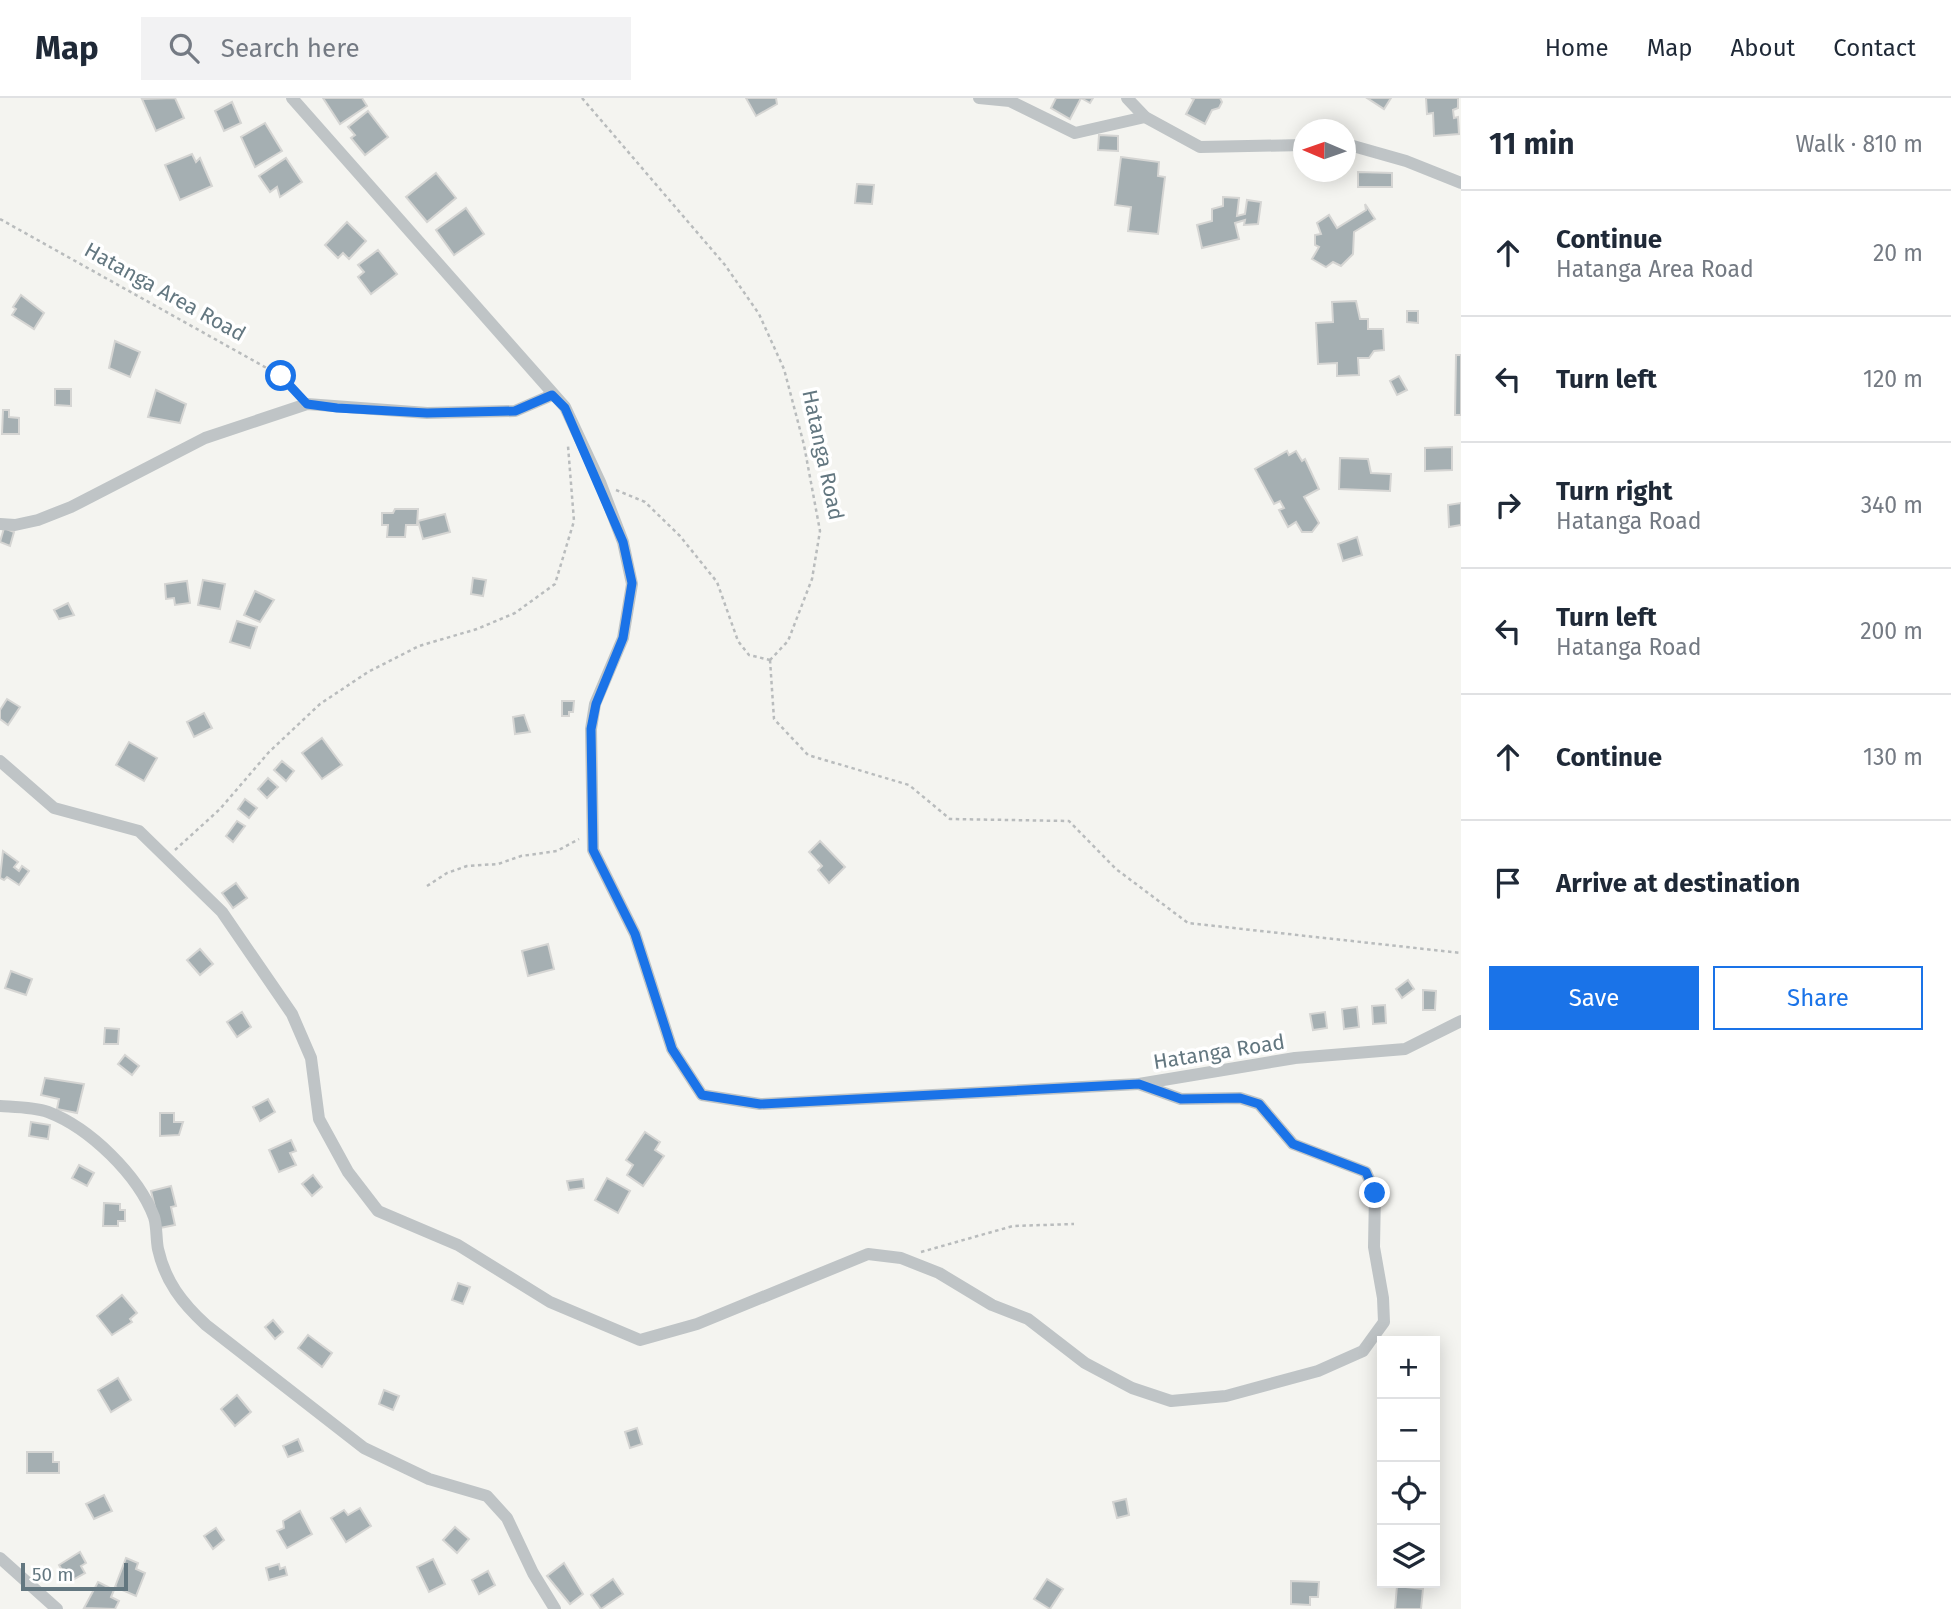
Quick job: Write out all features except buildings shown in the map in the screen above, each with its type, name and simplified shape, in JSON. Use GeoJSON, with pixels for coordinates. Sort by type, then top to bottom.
{"type":"FeatureCollection","features":[{"type":"Feature","properties":{"kind":"street","name":"Hatanga Road"},"geometry":{"type":"LineString","coordinates":[[292,98],[542,379],[552,395],[565,408],[600,482],[623,542],[632,583],[623,638],[596,704],[591,729],[593,850],[635,934],[672,1049],[702,1095],[760,1104],[1139,1084],[1295,1058],[1405,1049],[1461,1021]]}},
{"type":"Feature","properties":{"kind":"street"},"geometry":{"type":"LineString","coordinates":[[979,98],[1010,101],[1075,133],[1145,117]]}},
{"type":"Feature","properties":{"kind":"street"},"geometry":{"type":"LineString","coordinates":[[1128,98],[1145,117],[1200,147],[1293,145]]}},
{"type":"Feature","properties":{"kind":"street"},"geometry":{"type":"LineString","coordinates":[[1356,147],[1406,161],[1461,183]]}},
{"type":"Feature","properties":{"kind":"street"},"geometry":{"type":"LineString","coordinates":[[0,524],[15,525],[60,512],[205,439],[307,404],[427,413],[515,411],[552,395]]}},
{"type":"Feature","properties":{"kind":"street"},"geometry":{"type":"LineString","coordinates":[[0,761],[54,808],[139,831],[222,912],[292,1014],[311,1058],[319,1119],[348,1172],[378,1210],[458,1245],[550,1302],[640,1340],[697,1324],[869,1254],[901,1258],[939,1273],[992,1305],[1028,1319],[1085,1363],[1132,1388],[1171,1401],[1226,1396],[1318,1371],[1363,1351],[1384,1322],[1374,1247],[1375,1193],[1366,1172],[1293,1144],[1259,1104],[1240,1098],[1181,1099],[1139,1084]]}},
{"type":"Feature","properties":{"kind":"street"},"geometry":{"type":"LineString","coordinates":[[0,1105],[45,1111],[71,1122],[110,1156],[135,1185],[154,1217],[166,1277],[184,1305],[206,1325],[364,1448],[429,1479],[487,1496],[506,1518],[533,1573],[555,1609]]}},
{"type":"Feature","properties":{"kind":"street"},"geometry":{"type":"LineString","coordinates":[[0,1558],[57,1609]]}},
{"type":"Feature","properties":{"kind":"path","name":"Hatanga Road"},"geometry":{"type":"LineString","coordinates":[[582,98],[725,265],[759,314],[785,369],[804,445],[820,531],[811,579],[788,641],[770,660]]}},
{"type":"Feature","properties":{"kind":"path","name":"Hatanga Area Road"},"geometry":{"type":"LineString","coordinates":[[0,219],[281,376],[307,404]]}},
{"type":"Feature","properties":{"kind":"path"},"geometry":{"type":"LineString","coordinates":[[168,857],[220,808],[269,752],[320,704],[368,672],[419,646],[477,629],[515,613],[555,584],[574,521],[568,445]]}},
{"type":"Feature","properties":{"kind":"path"},"geometry":{"type":"LineString","coordinates":[[600,482],[645,502],[680,536],[717,582],[738,641],[749,656],[770,660],[774,719],[808,755],[909,785],[950,818],[1069,821],[1116,869],[1188,923],[1461,953]]}},
{"type":"Feature","properties":{"kind":"path"},"geometry":{"type":"LineString","coordinates":[[427,886],[447,873],[467,866],[498,864],[521,856],[557,852],[574,839],[593,838]]}},
{"type":"Feature","properties":{"kind":"path"},"geometry":{"type":"LineString","coordinates":[[901,1258],[990,1230],[1074,1224]]}},
{"type":"Feature","properties":{"kind":"route"},"geometry":{"type":"LineString","coordinates":[[281,376],[307,404],[337,408],[427,413],[515,411],[552,395],[565,408],[600,482],[623,542],[632,583],[623,638],[596,704],[591,729],[593,850],[635,934],[672,1049],[702,1095],[760,1104],[1139,1084],[1181,1099],[1240,1098],[1259,1104],[1293,1144],[1321,1157],[1366,1172],[1375,1193]]}}]}
